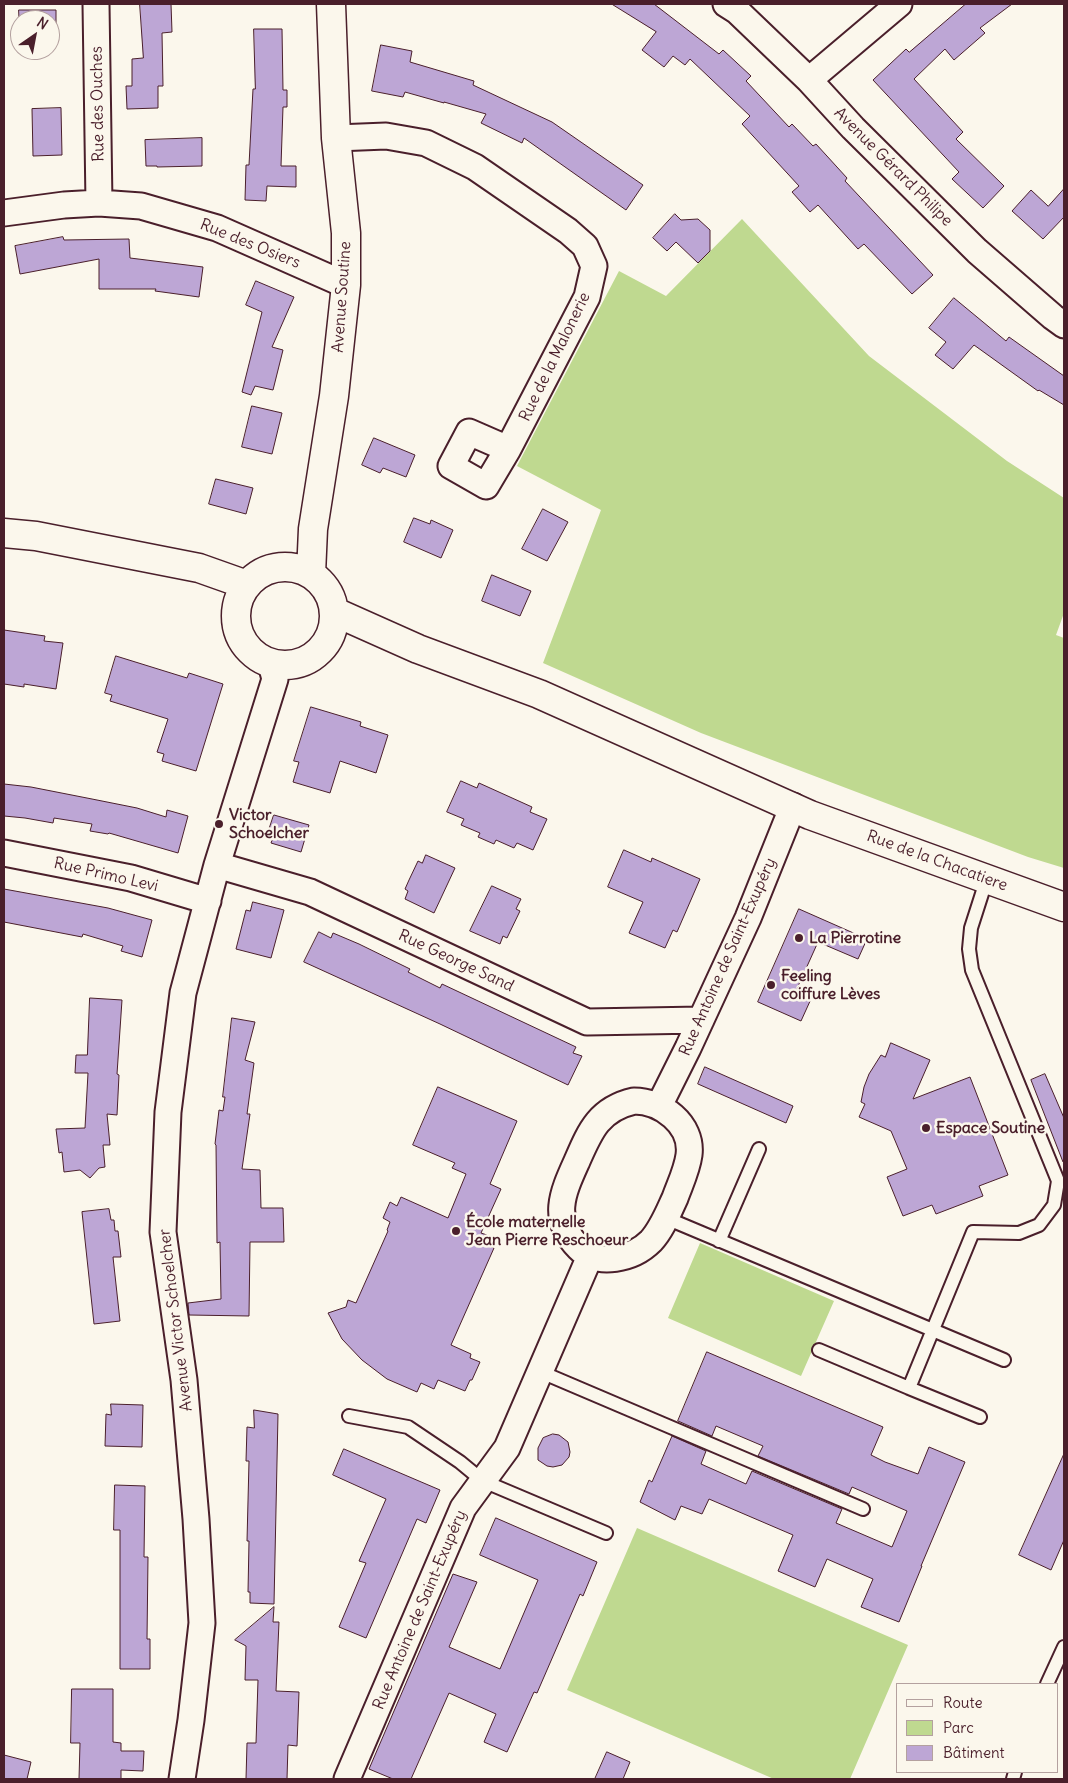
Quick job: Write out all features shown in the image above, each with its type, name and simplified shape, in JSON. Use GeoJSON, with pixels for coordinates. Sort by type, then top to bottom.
{"type":"FeatureCollection","features":[{"type":"Feature","properties":{"kind":"street","name":"Rue des Ouches"},"geometry":{"type":"LineString","coordinates":[[96,4],[99,203]]}},
{"type":"Feature","properties":{"kind":"street","name":"Avenue Soutine"},"geometry":{"type":"LineString","coordinates":[[311,574],[313,529],[334,396],[346,285],[346,233],[336,138],[331,4]]}},
{"type":"Feature","properties":{"kind":"street","name":"Avenue Gérard Philipe"},"geometry":{"type":"LineString","coordinates":[[726,4],[737,11],[809,80],[853,128],[977,251],[1064,325]]}},
{"type":"Feature","properties":{"kind":"street"},"geometry":{"type":"LineString","coordinates":[[809,80],[899,4]]}},
{"type":"Feature","properties":{"kind":"street","name":"Rue de la Malonerie"},"geometry":{"type":"LineString","coordinates":[[336,138],[386,136],[426,143],[475,167],[568,231],[586,246],[594,266],[587,297],[508,449]]}},
{"type":"Feature","properties":{"kind":"street","name":"Rue des Osiers"},"geometry":{"type":"LineString","coordinates":[[4,213],[64,205],[99,203],[141,206],[217,228],[346,285]]}},
{"type":"Feature","properties":{"kind":"street"},"geometry":{"type":"LineString","coordinates":[[4,533],[36,536],[256,578],[276,568],[289,567],[311,574],[323,584],[331,597],[335,612],[333,628],[327,643],[316,655],[303,662],[287,666],[271,664],[256,656],[245,645],[238,631],[236,615],[239,599],[256,578],[313,529]]}},
{"type":"Feature","properties":{"kind":"street","name":"Rue de la Chacatiere"},"geometry":{"type":"LineString","coordinates":[[335,612],[418,648],[540,694],[802,811],[1064,907]]}},
{"type":"Feature","properties":{"kind":"street","name":"Avenue Victor Schoelcher"},"geometry":{"type":"LineString","coordinates":[[182,1779],[190,1729],[202,1623],[196,1519],[184,1380],[164,1232],[168,1112],[183,993],[217,865],[275,679],[271,664]]}},
{"type":"Feature","properties":{"kind":"street","name":"Rue Antoine de Saint-Exupéry"},"geometry":{"type":"LineString","coordinates":[[658,1106],[701,1020],[748,918],[802,811]]}},
{"type":"Feature","properties":{"kind":"street","name":"Rue Primo Levi"},"geometry":{"type":"LineString","coordinates":[[4,853],[131,878],[208,901]]}},
{"type":"Feature","properties":{"kind":"street","name":"Rue George Sand"},"geometry":{"type":"LineString","coordinates":[[217,865],[310,892],[587,1022],[701,1020]]}},
{"type":"Feature","properties":{"kind":"street"},"geometry":{"type":"LineString","coordinates":[[634,1100],[646,1101],[658,1106],[679,1123],[686,1136],[690,1153],[686,1172],[666,1218],[651,1241],[640,1250],[610,1259],[590,1256],[579,1248],[568,1235],[562,1220],[561,1204],[563,1193],[590,1131],[610,1110],[621,1104],[634,1100]]}},
{"type":"Feature","properties":{"kind":"street","name":"Rue Antoine de Saint-Exupéry"},"geometry":{"type":"LineString","coordinates":[[347,1779],[463,1508],[507,1448],[590,1256]]}},
{"type":"Feature","properties":{"kind":"lane"},"geometry":{"type":"LineString","coordinates":[[909,1388],[973,1232],[1018,1233],[1039,1225],[1054,1205],[1058,1181],[972,970],[969,949],[971,928],[987,878]]}},
{"type":"Feature","properties":{"kind":"lane"},"geometry":{"type":"LineString","coordinates":[[719,1241],[759,1149]]}},
{"type":"Feature","properties":{"kind":"lane"},"geometry":{"type":"LineString","coordinates":[[666,1218],[1004,1360]]}},
{"type":"Feature","properties":{"kind":"lane"},"geometry":{"type":"LineString","coordinates":[[819,1350],[980,1417]]}},
{"type":"Feature","properties":{"kind":"lane"},"geometry":{"type":"LineString","coordinates":[[541,1372],[863,1509]]}},
{"type":"Feature","properties":{"kind":"lane"},"geometry":{"type":"LineString","coordinates":[[348,1416],[408,1427],[460,1462],[483,1481],[606,1533]]}},
{"type":"Feature","properties":{"kind":"lane"},"geometry":{"type":"LineString","coordinates":[[1047,1683],[1064,1646]]}},
{"type":"Feature","properties":{"kind":"green space"},"geometry":{"type":"Polygon","coordinates":[[[742,219],[869,356],[1007,461],[1064,498],[1064,613],[1056,635],[1064,638],[1064,868],[1028,857],[701,733],[543,663],[601,510],[517,466],[619,271],[666,296],[742,219]]]}},
{"type":"Feature","properties":{"kind":"green space"},"geometry":{"type":"Polygon","coordinates":[[[700,1243],[834,1301],[801,1376],[668,1318],[700,1243]]]}},
{"type":"Feature","properties":{"kind":"green space"},"geometry":{"type":"Polygon","coordinates":[[[637,1528],[908,1645],[850,1779],[774,1779],[567,1690],[637,1528]]]}},
{"type":"Feature","properties":{"kind":"building"},"geometry":{"type":"Polygon","coordinates":[[[140,4],[171,4],[172,32],[162,33],[163,86],[158,86],[158,108],[127,109],[126,86],[132,86],[132,59],[143,58],[140,4]]]}},
{"type":"Feature","properties":{"kind":"building"},"geometry":{"type":"Polygon","coordinates":[[[612,4],[654,4],[719,54],[723,50],[751,76],[746,81],[789,127],[792,124],[813,146],[816,144],[847,178],[845,181],[933,275],[912,294],[864,244],[858,249],[818,205],[810,212],[792,192],[799,186],[742,124],[750,116],[690,59],[685,65],[673,56],[664,67],[642,50],[656,32],[612,4]]]}},
{"type":"Feature","properties":{"kind":"building"},"geometry":{"type":"Polygon","coordinates":[[[966,4],[1012,4],[980,28],[985,33],[954,60],[945,49],[914,79],[963,132],[956,139],[1004,186],[983,208],[952,179],[959,172],[873,80],[906,49],[909,52],[966,4]]]}},
{"type":"Feature","properties":{"kind":"building"},"geometry":{"type":"Polygon","coordinates":[[[254,29],[282,29],[283,90],[287,90],[287,107],[283,107],[281,166],[296,166],[296,187],[267,186],[266,201],[245,200],[246,165],[249,165],[253,89],[255,89],[254,29]]]}},
{"type":"Feature","properties":{"kind":"building"},"geometry":{"type":"Polygon","coordinates":[[[381,45],[412,51],[410,62],[474,81],[473,85],[552,122],[643,185],[626,210],[524,138],[522,143],[481,123],[486,114],[405,92],[403,97],[372,91],[381,45]]]}},
{"type":"Feature","properties":{"kind":"building"},"geometry":{"type":"Polygon","coordinates":[[[61,108],[62,155],[33,156],[32,109],[61,108]]]}},
{"type":"Feature","properties":{"kind":"building"},"geometry":{"type":"Polygon","coordinates":[[[202,138],[202,166],[146,166],[145,140],[202,138]]]}},
{"type":"Feature","properties":{"kind":"building"},"geometry":{"type":"Polygon","coordinates":[[[1064,189],[1064,217],[1043,239],[1012,211],[1031,190],[1048,206],[1064,189]]]}},
{"type":"Feature","properties":{"kind":"building"},"geometry":{"type":"Polygon","coordinates":[[[675,214],[681,220],[698,219],[710,230],[710,251],[698,263],[676,242],[667,251],[653,238],[675,214]]]}},
{"type":"Feature","properties":{"kind":"building"},"geometry":{"type":"Polygon","coordinates":[[[63,237],[64,240],[129,239],[130,258],[203,267],[199,297],[155,291],[156,289],[99,289],[99,259],[20,274],[15,246],[63,237]]]}},
{"type":"Feature","properties":{"kind":"building"},"geometry":{"type":"Polygon","coordinates":[[[256,281],[294,297],[272,347],[283,350],[273,390],[255,386],[251,395],[242,392],[262,312],[246,305],[256,281]]]}},
{"type":"Feature","properties":{"kind":"building"},"geometry":{"type":"Polygon","coordinates":[[[954,298],[1006,341],[1009,337],[1064,376],[1064,405],[1038,391],[974,345],[953,369],[935,355],[946,342],[929,328],[954,298]]]}},
{"type":"Feature","properties":{"kind":"building"},"geometry":{"type":"Polygon","coordinates":[[[252,406],[282,413],[272,454],[242,447],[252,406]]]}},
{"type":"Feature","properties":{"kind":"building"},"geometry":{"type":"Polygon","coordinates":[[[374,438],[415,455],[406,477],[383,468],[380,473],[362,465],[374,438]]]}},
{"type":"Feature","properties":{"kind":"building"},"geometry":{"type":"Polygon","coordinates":[[[216,479],[253,488],[246,514],[209,504],[216,479]]]}},
{"type":"Feature","properties":{"kind":"building"},"geometry":{"type":"Polygon","coordinates":[[[543,509],[568,522],[547,561],[522,549],[543,509]]]}},
{"type":"Feature","properties":{"kind":"building"},"geometry":{"type":"Polygon","coordinates":[[[414,518],[430,524],[431,520],[453,530],[441,558],[404,542],[414,518]]]}},
{"type":"Feature","properties":{"kind":"building"},"geometry":{"type":"Polygon","coordinates":[[[492,575],[531,591],[520,616],[482,601],[492,575]]]}},
{"type":"Feature","properties":{"kind":"building"},"geometry":{"type":"Polygon","coordinates":[[[4,630],[45,636],[44,641],[63,643],[56,689],[24,684],[24,687],[4,684],[4,630]]]}},
{"type":"Feature","properties":{"kind":"building"},"geometry":{"type":"Polygon","coordinates":[[[116,656],[187,678],[189,673],[223,684],[196,771],[162,761],[164,754],[157,752],[168,719],[110,701],[112,695],[105,693],[116,656]]]}},
{"type":"Feature","properties":{"kind":"building"},"geometry":{"type":"Polygon","coordinates":[[[311,707],[361,722],[360,726],[388,735],[376,773],[340,761],[330,793],[293,782],[299,762],[294,761],[311,707]]]}},
{"type":"Feature","properties":{"kind":"building"},"geometry":{"type":"Polygon","coordinates":[[[461,781],[477,788],[479,783],[532,807],[530,812],[547,819],[533,850],[517,843],[514,848],[496,840],[494,844],[478,837],[480,833],[461,825],[464,819],[447,812],[461,781]]]}},
{"type":"Feature","properties":{"kind":"building"},"geometry":{"type":"Polygon","coordinates":[[[4,784],[31,787],[137,808],[166,817],[167,810],[188,816],[178,853],[109,833],[90,831],[92,824],[54,818],[53,823],[4,816],[4,784]]]}},
{"type":"Feature","properties":{"kind":"building"},"geometry":{"type":"Polygon","coordinates":[[[274,815],[309,825],[301,852],[271,843],[274,835],[268,833],[274,815]]]}},
{"type":"Feature","properties":{"kind":"building"},"geometry":{"type":"Polygon","coordinates":[[[624,850],[651,862],[652,858],[700,879],[677,932],[673,930],[665,948],[629,933],[643,902],[608,887],[624,850]]]}},
{"type":"Feature","properties":{"kind":"building"},"geometry":{"type":"Polygon","coordinates":[[[426,855],[455,868],[434,913],[405,899],[408,891],[405,889],[418,861],[422,863],[426,855]]]}},
{"type":"Feature","properties":{"kind":"building"},"geometry":{"type":"Polygon","coordinates":[[[492,886],[521,899],[516,909],[520,911],[507,938],[503,936],[500,944],[470,931],[492,886]]]}},
{"type":"Feature","properties":{"kind":"building"},"geometry":{"type":"Polygon","coordinates":[[[4,889],[108,908],[152,920],[142,957],[121,951],[123,946],[83,934],[82,937],[4,922],[4,889]]]}},
{"type":"Feature","properties":{"kind":"building"},"geometry":{"type":"Polygon","coordinates":[[[253,902],[284,910],[271,958],[236,949],[246,910],[250,911],[253,902]]]}},
{"type":"Feature","properties":{"kind":"building"},"geometry":{"type":"Polygon","coordinates":[[[799,909],[867,939],[858,959],[818,942],[795,993],[811,999],[801,1021],[758,1002],[799,909]]]}},
{"type":"Feature","properties":{"kind":"building"},"geometry":{"type":"Polygon","coordinates":[[[319,932],[331,938],[333,933],[359,944],[410,969],[408,972],[440,988],[442,984],[576,1047],[573,1053],[582,1056],[568,1085],[304,962],[319,932]]]}},
{"type":"Feature","properties":{"kind":"building"},"geometry":{"type":"Polygon","coordinates":[[[90,998],[122,1000],[117,1074],[119,1075],[117,1115],[107,1114],[110,1145],[103,1145],[105,1167],[99,1168],[90,1178],[80,1170],[64,1172],[62,1152],[59,1153],[56,1129],[85,1128],[88,1073],[75,1073],[76,1055],[87,1055],[90,998]]]}},
{"type":"Feature","properties":{"kind":"building"},"geometry":{"type":"Polygon","coordinates":[[[232,1018],[255,1022],[245,1060],[254,1063],[247,1114],[250,1114],[242,1169],[260,1170],[261,1208],[283,1208],[284,1242],[250,1242],[249,1316],[189,1315],[188,1303],[221,1299],[220,1242],[217,1243],[215,1144],[219,1110],[223,1111],[225,1097],[223,1097],[232,1018]]]}},
{"type":"Feature","properties":{"kind":"building","name":"Espace Soutine"},"geometry":{"type":"Polygon","coordinates":[[[891,1043],[930,1060],[913,1099],[970,1077],[1008,1175],[979,1186],[983,1196],[936,1214],[932,1205],[903,1216],[887,1177],[907,1169],[891,1131],[859,1117],[865,1104],[861,1102],[869,1074],[881,1055],[885,1057],[891,1043]]]}},
{"type":"Feature","properties":{"kind":"building"},"geometry":{"type":"Polygon","coordinates":[[[705,1067],[793,1106],[786,1123],[698,1084],[705,1067]]]}},
{"type":"Feature","properties":{"kind":"building"},"geometry":{"type":"Polygon","coordinates":[[[1045,1074],[1064,1118],[1064,1162],[1031,1080],[1045,1074]]]}},
{"type":"Feature","properties":{"kind":"building"},"geometry":{"type":"Polygon","coordinates":[[[438,1087],[517,1121],[490,1184],[501,1189],[481,1233],[487,1235],[483,1243],[494,1248],[451,1345],[471,1354],[470,1358],[480,1362],[465,1391],[438,1380],[434,1389],[421,1383],[417,1392],[387,1379],[362,1360],[342,1339],[328,1313],[346,1307],[348,1300],[356,1303],[388,1231],[390,1222],[383,1218],[390,1202],[397,1206],[401,1197],[448,1218],[466,1174],[452,1168],[455,1163],[413,1145],[438,1087]]]}},
{"type":"Feature","properties":{"kind":"building"},"geometry":{"type":"Polygon","coordinates":[[[109,1209],[111,1220],[114,1220],[115,1231],[118,1231],[121,1257],[113,1257],[120,1321],[94,1324],[82,1212],[109,1209]]]}},
{"type":"Feature","properties":{"kind":"building"},"geometry":{"type":"Polygon","coordinates":[[[707,1352],[883,1427],[871,1455],[885,1462],[918,1474],[929,1447],[965,1462],[899,1622],[861,1607],[873,1579],[827,1559],[815,1587],[778,1571],[793,1535],[709,1499],[702,1514],[681,1506],[675,1520],[640,1502],[649,1480],[652,1482],[672,1436],[706,1451],[701,1464],[746,1484],[752,1471],[842,1509],[836,1523],[892,1547],[907,1511],[852,1487],[849,1494],[758,1456],[763,1446],[716,1426],[712,1436],[678,1421],[707,1352]]]}},
{"type":"Feature","properties":{"kind":"building"},"geometry":{"type":"Polygon","coordinates":[[[111,1404],[143,1405],[142,1447],[105,1446],[106,1414],[111,1415],[111,1404]]]}},
{"type":"Feature","properties":{"kind":"building"},"geometry":{"type":"Polygon","coordinates":[[[254,1410],[278,1414],[274,1604],[250,1603],[250,1592],[248,1592],[249,1461],[246,1461],[247,1427],[254,1428],[254,1410]]]}},
{"type":"Feature","properties":{"kind":"building"},"geometry":{"type":"Polygon","coordinates":[[[553,1434],[559,1435],[568,1442],[570,1452],[569,1457],[562,1465],[553,1467],[547,1466],[538,1460],[538,1448],[543,1438],[553,1434]]]}},
{"type":"Feature","properties":{"kind":"building"},"geometry":{"type":"Polygon","coordinates":[[[344,1449],[440,1490],[426,1523],[417,1519],[366,1638],[339,1627],[366,1563],[359,1561],[386,1499],[333,1475],[344,1449]]]}},
{"type":"Feature","properties":{"kind":"building"},"geometry":{"type":"Polygon","coordinates":[[[1064,1454],[1064,1540],[1051,1570],[1019,1555],[1064,1454]]]}},
{"type":"Feature","properties":{"kind":"building"},"geometry":{"type":"Polygon","coordinates":[[[115,1485],[145,1486],[144,1557],[148,1557],[147,1639],[150,1639],[150,1669],[120,1669],[120,1530],[114,1530],[115,1485]]]}},
{"type":"Feature","properties":{"kind":"building"},"geometry":{"type":"Polygon","coordinates":[[[496,1518],[597,1562],[583,1596],[580,1594],[537,1693],[534,1692],[507,1752],[484,1742],[496,1714],[449,1693],[411,1779],[393,1779],[369,1769],[453,1574],[477,1582],[449,1647],[500,1669],[538,1580],[480,1555],[496,1518]]]}},
{"type":"Feature","properties":{"kind":"building"},"geometry":{"type":"Polygon","coordinates":[[[274,1607],[273,1622],[279,1622],[276,1691],[299,1692],[297,1746],[288,1745],[287,1779],[246,1779],[247,1743],[256,1743],[258,1680],[245,1680],[246,1646],[235,1640],[274,1607]]]}},
{"type":"Feature","properties":{"kind":"building"},"geometry":{"type":"Polygon","coordinates":[[[72,1689],[113,1689],[113,1742],[121,1743],[121,1751],[144,1751],[143,1771],[121,1770],[121,1779],[79,1779],[80,1743],[71,1743],[72,1689]]]}},
{"type":"Feature","properties":{"kind":"building"},"geometry":{"type":"Polygon","coordinates":[[[607,1752],[630,1762],[623,1779],[595,1779],[607,1752]]]}},
{"type":"Feature","properties":{"kind":"building"},"geometry":{"type":"Polygon","coordinates":[[[4,1755],[31,1762],[27,1779],[4,1779],[4,1755]]]}},
{"type":"Feature","properties":{"kind":"place","name":"Victor Schoelcher"},"geometry":{"type":"Point","coordinates":[219,824]}},
{"type":"Feature","properties":{"kind":"place","name":"La Pierrotine"},"geometry":{"type":"Point","coordinates":[799,938]}},
{"type":"Feature","properties":{"kind":"place","name":"Feeling coiffure Lèves"},"geometry":{"type":"Point","coordinates":[771,985]}},
{"type":"Feature","properties":{"kind":"place","name":"Espace Soutine"},"geometry":{"type":"Point","coordinates":[926,1128]}},
{"type":"Feature","properties":{"kind":"place","name":"École maternelle Jean Pierre Reschoeur"},"geometry":{"type":"Point","coordinates":[456,1231]}}]}
